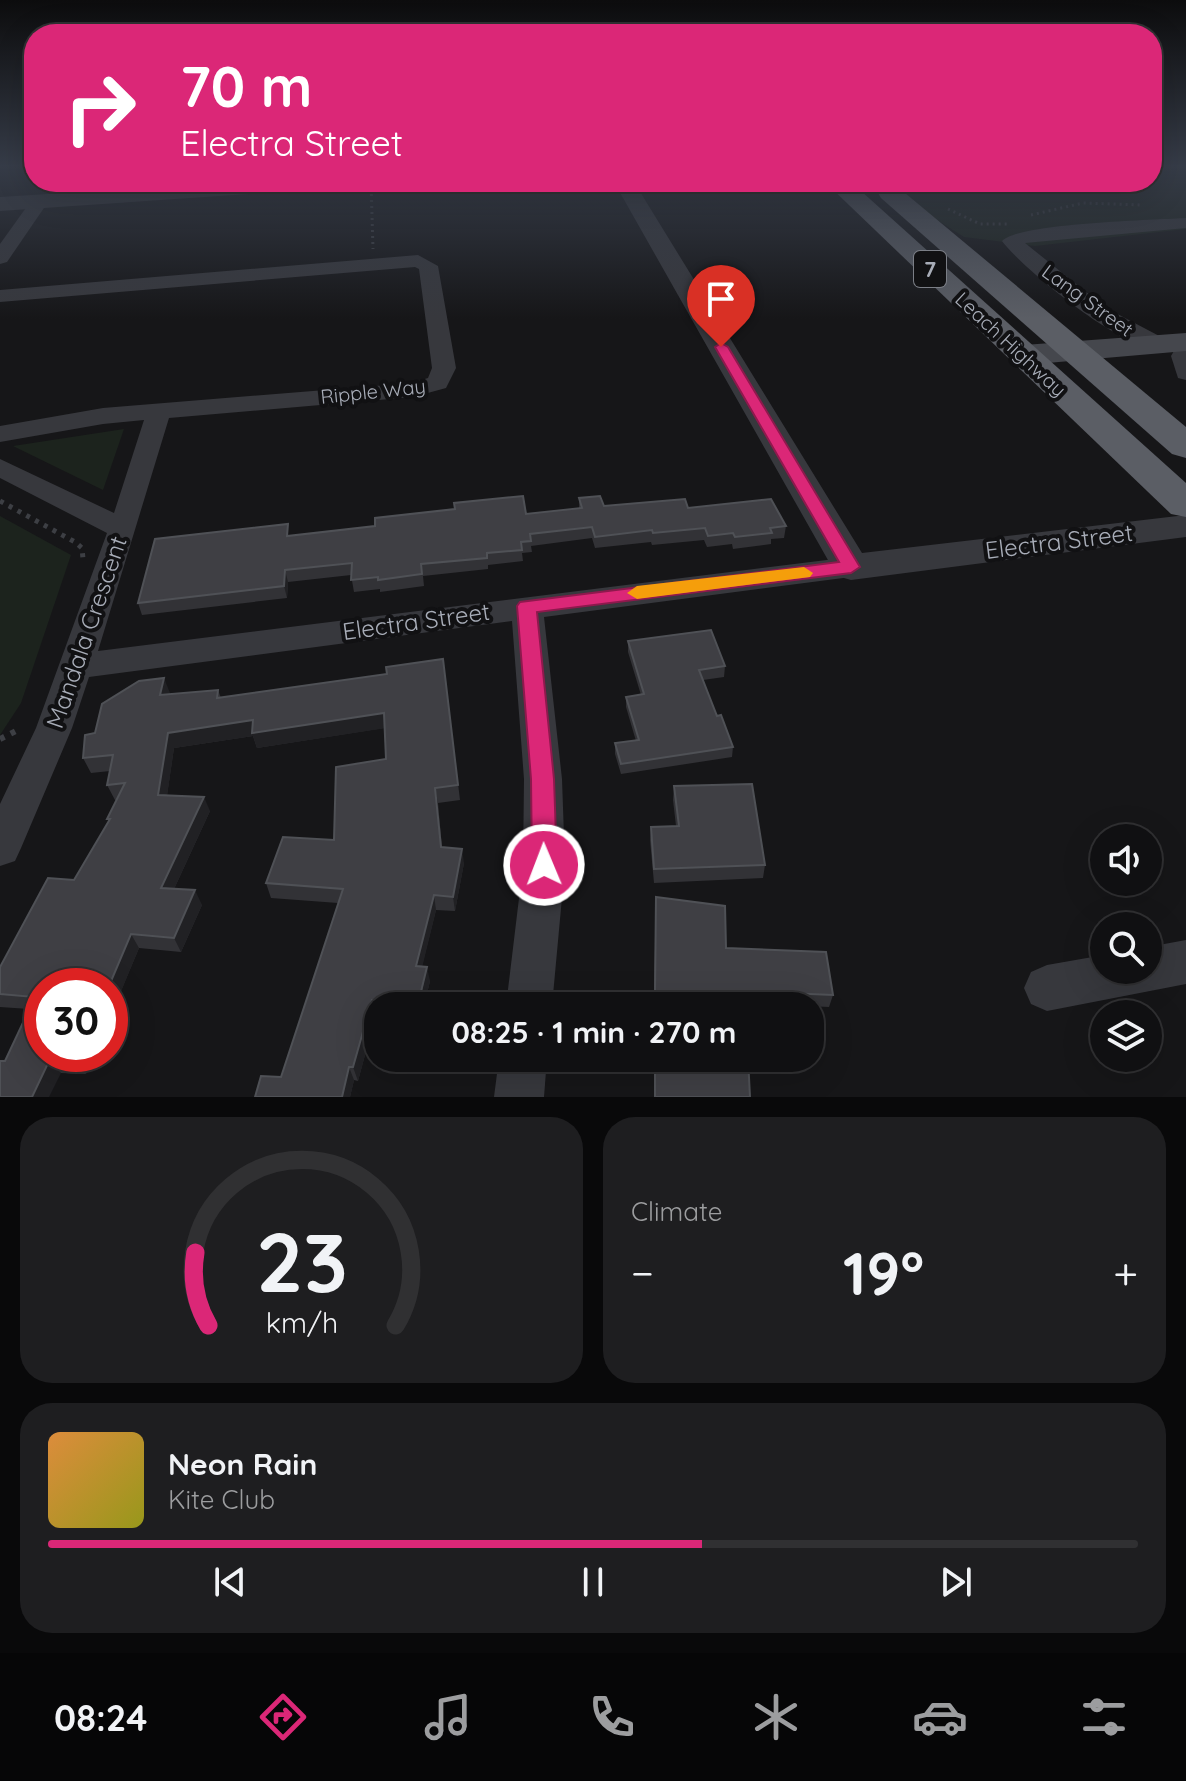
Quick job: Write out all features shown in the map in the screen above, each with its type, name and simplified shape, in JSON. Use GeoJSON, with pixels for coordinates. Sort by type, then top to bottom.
{"type":"FeatureCollection","features":[{"type":"Feature","properties":{"kind":"highway","name":"Leach Highway"},"geometry":{"type":"LineString","coordinates":[[875,217],[1186,505]]}},
{"type":"Feature","properties":{"kind":"highway","name":"Leach Highway"},"geometry":{"type":"LineString","coordinates":[[918,217],[1186,446]]}},
{"type":"Feature","properties":{"kind":"main road"},"geometry":{"type":"LineString","coordinates":[[1032,362],[1179,354]]}},
{"type":"Feature","properties":{"kind":"street"},"geometry":{"type":"LineString","coordinates":[[0,258],[28,217]]}},
{"type":"Feature","properties":{"kind":"street"},"geometry":{"type":"LineString","coordinates":[[645,217],[851,567]]}},
{"type":"Feature","properties":{"kind":"street","name":"Lang Street"},"geometry":{"type":"LineString","coordinates":[[1179,354],[1128,332],[1101,314],[1011,241],[1031,235],[1186,223]]}},
{"type":"Feature","properties":{"kind":"street","name":"Ripple Way"},"geometry":{"type":"LineString","coordinates":[[0,296],[418,261],[428,266],[444,368],[438,383],[413,390],[159,411],[51,423],[0,434]]}},
{"type":"Feature","properties":{"kind":"street","name":"Mandala Crescent"},"geometry":{"type":"LineString","coordinates":[[0,848],[54,728],[123,529],[159,411]]}},
{"type":"Feature","properties":{"kind":"street"},"geometry":{"type":"LineString","coordinates":[[0,467],[123,529]]}},
{"type":"Feature","properties":{"kind":"street","name":"Electra Street"},"geometry":{"type":"LineString","coordinates":[[75,666],[527,606],[1186,526]]}},
{"type":"Feature","properties":{"kind":"street"},"geometry":{"type":"LineString","coordinates":[[527,606],[543,779],[544,865],[530,992]]}},
{"type":"Feature","properties":{"kind":"street"},"geometry":{"type":"LineString","coordinates":[[1162,966],[1186,962]]}},
{"type":"Feature","properties":{"kind":"street"},"geometry":{"type":"LineString","coordinates":[[1047,988],[1090,980]]}},
{"type":"Feature","properties":{"kind":"street"},"geometry":{"type":"LineString","coordinates":[[519,1097],[522,1072]]}},
{"type":"Feature","properties":{"kind":"path"},"geometry":{"type":"LineString","coordinates":[[372,217],[373,263]]}},
{"type":"Feature","properties":{"kind":"path"},"geometry":{"type":"LineString","coordinates":[[962,217],[980,224],[1006,224],[1018,220]]}},
{"type":"Feature","properties":{"kind":"path"},"geometry":{"type":"LineString","coordinates":[[0,501],[82,548],[81,571]]}},
{"type":"Feature","properties":{"kind":"path"},"geometry":{"type":"LineString","coordinates":[[0,739],[17,732],[26,724]]}},
{"type":"Feature","properties":{"kind":"shaded area"},"geometry":{"type":"Polygon","coordinates":[[[933,217],[1186,217],[1186,229],[1035,246],[964,237],[933,217]]]}},
{"type":"Feature","properties":{"kind":"shaded area"},"geometry":{"type":"Polygon","coordinates":[[[124,429],[103,490],[13,446],[124,429]]]}},
{"type":"Feature","properties":{"kind":"shaded area"},"geometry":{"type":"Polygon","coordinates":[[[0,516],[71,555],[21,703],[0,735],[0,516]]]}},
{"type":"Feature","properties":{"kind":"building"},"geometry":{"type":"Polygon","coordinates":[[[523,496],[526,514],[582,508],[579,498],[600,496],[604,506],[685,499],[688,508],[771,499],[786,526],[770,528],[772,533],[735,537],[733,533],[708,536],[705,528],[595,537],[592,527],[530,534],[531,541],[521,542],[522,550],[487,553],[487,558],[421,564],[422,574],[351,580],[352,563],[285,570],[284,586],[138,603],[155,539],[288,524],[287,536],[375,526],[375,518],[455,509],[454,503],[523,496]]]}},
{"type":"Feature","properties":{"kind":"building"},"geometry":{"type":"Polygon","coordinates":[[[711,630],[725,666],[699,670],[733,747],[621,764],[615,743],[639,740],[626,697],[644,694],[628,641],[711,630]]]}},
{"type":"Feature","properties":{"kind":"building"},"geometry":{"type":"Polygon","coordinates":[[[443,659],[458,785],[435,788],[441,847],[462,849],[453,897],[434,895],[416,966],[427,967],[421,992],[364,992],[364,1028],[353,1067],[349,1067],[342,1097],[255,1097],[261,1076],[281,1077],[343,889],[266,883],[283,837],[334,840],[336,767],[386,759],[384,713],[252,733],[253,720],[168,733],[158,795],[204,797],[161,888],[195,890],[174,938],[131,934],[117,968],[24,968],[24,996],[0,994],[0,967],[48,878],[74,880],[110,819],[107,819],[125,783],[107,785],[113,755],[83,758],[85,735],[95,733],[102,704],[139,681],[164,678],[160,695],[218,690],[217,698],[387,674],[386,667],[443,659]]]}},
{"type":"Feature","properties":{"kind":"building"},"geometry":{"type":"Polygon","coordinates":[[[752,784],[765,865],[654,869],[651,827],[679,826],[674,786],[752,784]]]}},
{"type":"Feature","properties":{"kind":"building"},"geometry":{"type":"Polygon","coordinates":[[[656,897],[725,906],[726,948],[826,952],[833,995],[824,995],[824,992],[650,992],[655,991],[656,897]]]}},
{"type":"Feature","properties":{"kind":"building"},"geometry":{"type":"Polygon","coordinates":[[[24,1020],[24,1072],[44,1072],[32,1097],[0,1097],[0,1061],[5,1061],[24,1020]]]}},
{"type":"Feature","properties":{"kind":"building"},"geometry":{"type":"Polygon","coordinates":[[[655,1072],[749,1072],[750,1097],[655,1097],[655,1072]]]}},
{"type":"Feature","properties":{"kind":"slow traffic"},"geometry":{"type":"LineString","coordinates":[[637,593],[804,573]]}},
{"type":"Feature","properties":{"kind":"route"},"geometry":{"type":"LineString","coordinates":[[544,865],[543,779],[527,606],[851,567],[721,347]]}}]}
